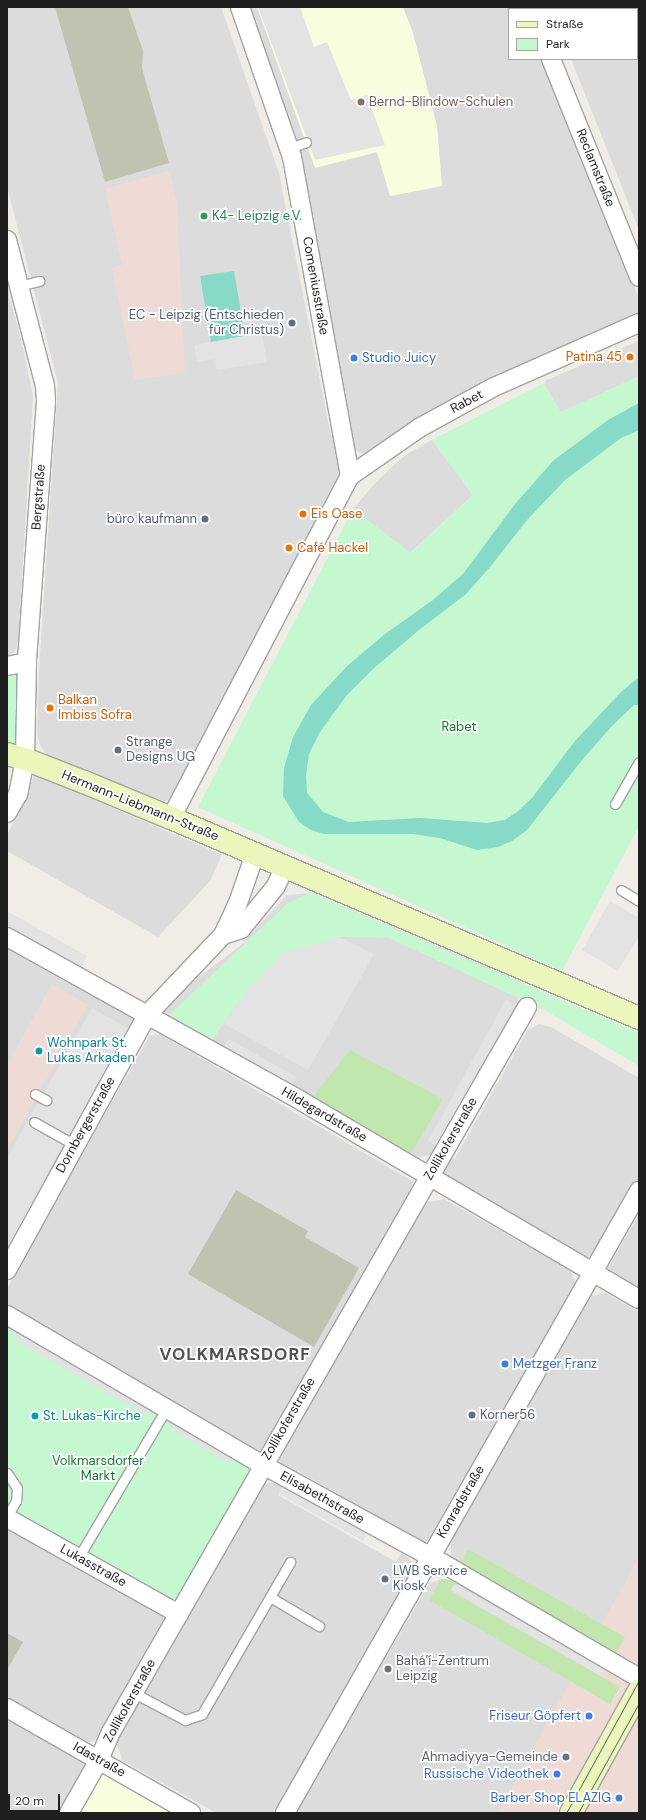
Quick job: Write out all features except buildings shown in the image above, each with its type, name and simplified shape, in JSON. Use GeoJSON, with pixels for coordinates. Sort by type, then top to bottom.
{"type":"FeatureCollection","features":[{"type":"Feature","properties":{"kind":"street","name":"Comeniusstraße"},"geometry":{"type":"LineString","coordinates":[[240,7],[289,148],[350,476]]}},
{"type":"Feature","properties":{"kind":"street","name":"Reclamstraße"},"geometry":{"type":"LineString","coordinates":[[551,60],[639,277]]}},
{"type":"Feature","properties":{"kind":"street","name":"Bergstraße"},"geometry":{"type":"LineString","coordinates":[[7,240],[45,386],[46,401],[27,662],[16,757],[18,794],[7,813]]}},
{"type":"Feature","properties":{"kind":"street","name":"Rabet"},"geometry":{"type":"LineString","coordinates":[[171,818],[350,476],[419,428],[494,388],[639,323]]}},
{"type":"Feature","properties":{"kind":"street"},"geometry":{"type":"LineString","coordinates":[[7,666],[27,662]]}},
{"type":"Feature","properties":{"kind":"street","name":"Hermann-Liebmann-Straße"},"geometry":{"type":"LineString","coordinates":[[16,757],[171,818],[639,1018]]}},
{"type":"Feature","properties":{"kind":"street","name":"Dornbergerstraße"},"geometry":{"type":"LineString","coordinates":[[7,1270],[147,1015],[223,934],[238,903],[270,860]]}},
{"type":"Feature","properties":{"kind":"street","name":"Dornbergerstraße"},"geometry":{"type":"LineString","coordinates":[[223,934],[241,929],[276,886],[270,860]]}},
{"type":"Feature","properties":{"kind":"street","name":"Hildegardstraße"},"geometry":{"type":"LineString","coordinates":[[7,937],[302,1102],[639,1299]]}},
{"type":"Feature","properties":{"kind":"street","name":"Zollikoferstraße"},"geometry":{"type":"LineString","coordinates":[[69,1813],[99,1760],[110,1732],[134,1693],[263,1465],[527,1007]]}},
{"type":"Feature","properties":{"kind":"street","name":"Konradstraße"},"geometry":{"type":"LineString","coordinates":[[285,1813],[639,1191]]}},
{"type":"Feature","properties":{"kind":"street","name":"Elisabethstraße"},"geometry":{"type":"LineString","coordinates":[[7,1315],[263,1465],[430,1557],[639,1678]]}},
{"type":"Feature","properties":{"kind":"street","name":"Lukasstraße"},"geometry":{"type":"LineString","coordinates":[[7,1517],[179,1614]]}},
{"type":"Feature","properties":{"kind":"street"},"geometry":{"type":"LineString","coordinates":[[571,1813],[639,1691]]}},
{"type":"Feature","properties":{"kind":"street","name":"Idastraße"},"geometry":{"type":"LineString","coordinates":[[7,1708],[191,1813]]}},
{"type":"Feature","properties":{"kind":"lane"},"geometry":{"type":"LineString","coordinates":[[289,148],[306,142]]}},
{"type":"Feature","properties":{"kind":"lane"},"geometry":{"type":"LineString","coordinates":[[19,286],[39,281]]}},
{"type":"Feature","properties":{"kind":"lane"},"geometry":{"type":"LineString","coordinates":[[615,804],[639,762]]}},
{"type":"Feature","properties":{"kind":"lane"},"geometry":{"type":"LineString","coordinates":[[621,890],[639,900]]}},
{"type":"Feature","properties":{"kind":"lane"},"geometry":{"type":"LineString","coordinates":[[35,1094],[46,1100]]}},
{"type":"Feature","properties":{"kind":"lane"},"geometry":{"type":"LineString","coordinates":[[34,1122],[75,1145]]}},
{"type":"Feature","properties":{"kind":"lane"},"geometry":{"type":"LineString","coordinates":[[78,1558],[166,1409]]}},
{"type":"Feature","properties":{"kind":"lane"},"geometry":{"type":"LineString","coordinates":[[7,1473],[17,1488],[16,1501],[7,1517]]}},
{"type":"Feature","properties":{"kind":"lane"},"geometry":{"type":"LineString","coordinates":[[134,1693],[185,1720],[202,1714],[290,1562]]}},
{"type":"Feature","properties":{"kind":"lane"},"geometry":{"type":"LineString","coordinates":[[270,1597],[319,1626]]}},
{"type":"Feature","properties":{"kind":"shaded area"},"geometry":{"type":"Polygon","coordinates":[[[7,7],[221,7],[279,173],[331,436],[336,435],[341,475],[215,713],[177,794],[169,800],[162,802],[58,762],[47,755],[40,745],[37,734],[39,670],[58,383],[7,187],[7,7]]]}},
{"type":"Feature","properties":{"kind":"shaded area"},"geometry":{"type":"Polygon","coordinates":[[[55,7],[128,7],[143,51],[142,68],[169,163],[105,182],[55,7]]]}},
{"type":"Feature","properties":{"kind":"shaded area"},"geometry":{"type":"Polygon","coordinates":[[[245,7],[524,7],[508,8],[508,60],[544,60],[639,299],[639,319],[369,456],[357,451],[352,444],[333,339],[245,7]]]}},
{"type":"Feature","properties":{"kind":"shaded area","name":"Bernd-Blindow-Schulen"},"geometry":{"type":"Polygon","coordinates":[[[257,7],[403,7],[413,33],[437,126],[442,186],[390,196],[377,152],[315,168],[257,7]]]}},
{"type":"Feature","properties":{"kind":"shaded area"},"geometry":{"type":"Polygon","coordinates":[[[258,7],[300,7],[314,47],[327,42],[351,100],[367,95],[385,145],[315,160],[258,7]]]}},
{"type":"Feature","properties":{"kind":"shaded area"},"geometry":{"type":"Polygon","coordinates":[[[639,7],[639,230],[571,60],[638,60],[638,8],[606,8],[639,7]]]}},
{"type":"Feature","properties":{"kind":"shaded area"},"geometry":{"type":"Polygon","coordinates":[[[169,171],[177,203],[185,373],[135,380],[112,268],[122,265],[105,189],[169,171]]]}},
{"type":"Feature","properties":{"kind":"shaded area"},"geometry":{"type":"Polygon","coordinates":[[[7,286],[23,348],[33,396],[18,643],[15,651],[7,657],[7,286]]]}},
{"type":"Feature","properties":{"kind":"shaded area"},"geometry":{"type":"Polygon","coordinates":[[[262,333],[267,362],[217,370],[215,359],[197,362],[194,345],[262,333]]]}},
{"type":"Feature","properties":{"kind":"shaded area"},"geometry":{"type":"Polygon","coordinates":[[[639,341],[639,376],[561,413],[544,383],[547,380],[639,341]]]}},
{"type":"Feature","properties":{"kind":"shaded area"},"geometry":{"type":"Polygon","coordinates":[[[432,440],[473,495],[410,553],[353,509],[377,481],[404,456],[432,440]]]}},
{"type":"Feature","properties":{"kind":"shaded area"},"geometry":{"type":"Polygon","coordinates":[[[34,774],[222,855],[210,881],[158,937],[7,851],[7,835],[23,804],[34,774]]]}},
{"type":"Feature","properties":{"kind":"shaded area"},"geometry":{"type":"Polygon","coordinates":[[[311,893],[520,981],[517,1008],[434,1154],[417,1158],[162,1014],[187,986],[240,946],[287,895],[311,893]]]}},
{"type":"Feature","properties":{"kind":"shaded area"},"geometry":{"type":"Polygon","coordinates":[[[610,901],[639,918],[639,936],[618,971],[582,950],[610,901]]]}},
{"type":"Feature","properties":{"kind":"shaded area"},"geometry":{"type":"Polygon","coordinates":[[[7,911],[87,956],[80,970],[7,929],[7,911]]]}},
{"type":"Feature","properties":{"kind":"shaded area"},"geometry":{"type":"Polygon","coordinates":[[[340,937],[374,954],[308,1070],[224,1024],[250,987],[283,953],[340,937]]]}},
{"type":"Feature","properties":{"kind":"shaded area"},"geometry":{"type":"Polygon","coordinates":[[[7,949],[93,997],[99,994],[131,1012],[134,1023],[7,1246],[7,949]]]}},
{"type":"Feature","properties":{"kind":"shaded area","name":"Wohnpark St. Lukas Arkaden"},"geometry":{"type":"Polygon","coordinates":[[[52,984],[88,1005],[7,1150],[7,1065],[52,984]]]}},
{"type":"Feature","properties":{"kind":"shaded area"},"geometry":{"type":"Polygon","coordinates":[[[506,1000],[515,1005],[437,1146],[428,1141],[506,1000]]]}},
{"type":"Feature","properties":{"kind":"shaded area"},"geometry":{"type":"Polygon","coordinates":[[[92,1008],[129,1029],[7,1245],[7,1158],[92,1008]]]}},
{"type":"Feature","properties":{"kind":"shaded area"},"geometry":{"type":"Polygon","coordinates":[[[539,1024],[551,1027],[639,1078],[639,1178],[598,1249],[586,1258],[444,1175],[444,1167],[447,1161],[455,1158],[528,1030],[539,1024]]]}},
{"type":"Feature","properties":{"kind":"shaded area"},"geometry":{"type":"Polygon","coordinates":[[[160,1034],[414,1182],[411,1194],[270,1444],[263,1449],[254,1452],[7,1310],[7,1290],[16,1271],[150,1035],[160,1034]]]}},
{"type":"Feature","properties":{"kind":"shaded area"},"geometry":{"type":"Polygon","coordinates":[[[228,1039],[297,1077],[292,1086],[223,1048],[228,1039]]]}},
{"type":"Feature","properties":{"kind":"shaded area"},"geometry":{"type":"Polygon","coordinates":[[[236,1190],[308,1231],[305,1237],[359,1268],[314,1347],[188,1274],[236,1190]]]}},
{"type":"Feature","properties":{"kind":"shaded area"},"geometry":{"type":"Polygon","coordinates":[[[444,1199],[566,1268],[571,1272],[576,1283],[575,1290],[434,1536],[429,1541],[422,1544],[298,1471],[290,1473],[280,1464],[280,1457],[281,1450],[422,1203],[444,1199]]]}},
{"type":"Feature","properties":{"kind":"shaded area"},"geometry":{"type":"Polygon","coordinates":[[[639,1214],[639,1293],[612,1276],[608,1268],[639,1214]]]}},
{"type":"Feature","properties":{"kind":"shaded area"},"geometry":{"type":"Polygon","coordinates":[[[605,1293],[639,1312],[639,1663],[458,1567],[451,1555],[451,1545],[454,1534],[585,1307],[592,1296],[605,1293]]]}},
{"type":"Feature","properties":{"kind":"shaded area"},"geometry":{"type":"Polygon","coordinates":[[[18,1330],[154,1408],[149,1417],[13,1339],[18,1330]]]}},
{"type":"Feature","properties":{"kind":"shaded area"},"geometry":{"type":"Polygon","coordinates":[[[174,1421],[235,1456],[231,1464],[170,1429],[174,1421]]]}},
{"type":"Feature","properties":{"kind":"shaded area"},"geometry":{"type":"Polygon","coordinates":[[[271,1483],[283,1485],[278,1495],[396,1562],[401,1553],[406,1556],[411,1561],[412,1575],[276,1813],[216,1813],[123,1761],[115,1740],[260,1488],[265,1484],[271,1483]]]}},
{"type":"Feature","properties":{"kind":"shaded area"},"geometry":{"type":"Polygon","coordinates":[[[284,1486],[368,1532],[363,1541],[279,1494],[284,1486]]]}},
{"type":"Feature","properties":{"kind":"shaded area"},"geometry":{"type":"Polygon","coordinates":[[[7,1523],[159,1608],[163,1618],[163,1625],[101,1737],[91,1742],[79,1741],[7,1699],[7,1523]]]}},
{"type":"Feature","properties":{"kind":"shaded area"},"geometry":{"type":"Polygon","coordinates":[[[639,1557],[639,1813],[498,1813],[639,1557]]]}},
{"type":"Feature","properties":{"kind":"shaded area"},"geometry":{"type":"Polygon","coordinates":[[[441,1579],[455,1581],[624,1679],[560,1813],[295,1813],[429,1584],[441,1579]]]}},
{"type":"Feature","properties":{"kind":"shaded area"},"geometry":{"type":"Polygon","coordinates":[[[455,1584],[604,1669],[601,1676],[451,1590],[455,1584]]]}},
{"type":"Feature","properties":{"kind":"shaded area"},"geometry":{"type":"Polygon","coordinates":[[[7,1633],[23,1642],[7,1670],[7,1633]]]}},
{"type":"Feature","properties":{"kind":"shaded area"},"geometry":{"type":"Polygon","coordinates":[[[7,1711],[84,1757],[86,1768],[65,1813],[7,1813],[7,1711]]]}},
{"type":"Feature","properties":{"kind":"shaded area"},"geometry":{"type":"Polygon","coordinates":[[[99,1760],[191,1813],[69,1813],[99,1760]]]}},
{"type":"Feature","properties":{"kind":"green space"},"geometry":{"type":"Polygon","coordinates":[[[234,271],[245,336],[211,342],[200,276],[234,271]]]}},
{"type":"Feature","properties":{"kind":"green space","name":"Rabet"},"geometry":{"type":"Polygon","coordinates":[[[639,376],[639,826],[562,971],[198,807],[353,509],[411,553],[473,495],[432,440],[544,383],[561,412],[639,376]]]}},
{"type":"Feature","properties":{"kind":"green space"},"geometry":{"type":"Polygon","coordinates":[[[639,403],[639,430],[621,438],[565,480],[528,519],[490,567],[466,594],[419,630],[374,668],[347,695],[320,732],[309,754],[306,775],[307,793],[323,812],[349,822],[420,818],[487,823],[505,820],[518,811],[532,798],[575,741],[621,692],[639,677],[639,705],[634,705],[612,726],[582,760],[527,830],[512,841],[498,847],[477,850],[440,838],[413,834],[324,834],[311,830],[299,822],[283,796],[284,768],[293,737],[311,705],[346,667],[385,634],[433,600],[463,574],[515,504],[554,460],[608,420],[639,403]]]}},
{"type":"Feature","properties":{"kind":"green space"},"geometry":{"type":"Polygon","coordinates":[[[27,662],[25,759],[7,754],[7,666],[27,662]]]}},
{"type":"Feature","properties":{"kind":"green space"},"geometry":{"type":"Polygon","coordinates":[[[311,893],[639,1033],[639,1066],[546,1011],[389,938],[340,937],[250,987],[212,1040],[169,1015],[289,902],[311,893]]]}},
{"type":"Feature","properties":{"kind":"green space"},"geometry":{"type":"Polygon","coordinates":[[[350,1050],[443,1099],[411,1154],[312,1098],[350,1050]]]}},
{"type":"Feature","properties":{"kind":"green space","name":"Volkmarsdorfer Markt"},"geometry":{"type":"Polygon","coordinates":[[[7,1315],[263,1465],[179,1614],[7,1518],[7,1315]]]}},
{"type":"Feature","properties":{"kind":"green space"},"geometry":{"type":"Polygon","coordinates":[[[468,1549],[625,1637],[615,1655],[458,1567],[468,1549]]]}},
{"type":"Feature","properties":{"kind":"green space"},"geometry":{"type":"Polygon","coordinates":[[[441,1579],[455,1581],[450,1591],[620,1687],[610,1704],[429,1600],[441,1579]]]}},
{"type":"Feature","properties":{"kind":"tram line"},"geometry":{"type":"LineString","coordinates":[[566,1813],[639,1680]]}},
{"type":"Feature","properties":{"kind":"tram line"},"geometry":{"type":"LineString","coordinates":[[578,1813],[639,1703]]}},
{"type":"Feature","properties":{"kind":"place","name":"Bernd-Blindow-Schulen"},"geometry":{"type":"Point","coordinates":[361,102]}},
{"type":"Feature","properties":{"kind":"place","name":"K4- Leipzig e.V."},"geometry":{"type":"Point","coordinates":[204,216]}},
{"type":"Feature","properties":{"kind":"place","name":"EC - Leipzig (Entschieden für Christus)"},"geometry":{"type":"Point","coordinates":[292,323]}},
{"type":"Feature","properties":{"kind":"place","name":"Patina 45"},"geometry":{"type":"Point","coordinates":[630,357]}},
{"type":"Feature","properties":{"kind":"place","name":"Studio Juicy"},"geometry":{"type":"Point","coordinates":[354,358]}},
{"type":"Feature","properties":{"kind":"place","name":"Eis Oase"},"geometry":{"type":"Point","coordinates":[303,514]}},
{"type":"Feature","properties":{"kind":"place","name":"büro kaufmann"},"geometry":{"type":"Point","coordinates":[205,519]}},
{"type":"Feature","properties":{"kind":"place","name":"Café Hackel"},"geometry":{"type":"Point","coordinates":[289,548]}},
{"type":"Feature","properties":{"kind":"place","name":"Balkan Imbiss Sofra"},"geometry":{"type":"Point","coordinates":[50,708]}},
{"type":"Feature","properties":{"kind":"place","name":"Strange Designs UG"},"geometry":{"type":"Point","coordinates":[118,750]}},
{"type":"Feature","properties":{"kind":"place","name":"Wohnpark St. Lukas Arkaden"},"geometry":{"type":"Point","coordinates":[39,1051]}},
{"type":"Feature","properties":{"kind":"place","name":"Metzger Franz"},"geometry":{"type":"Point","coordinates":[505,1364]}},
{"type":"Feature","properties":{"kind":"place","name":"Korner56"},"geometry":{"type":"Point","coordinates":[472,1415]}},
{"type":"Feature","properties":{"kind":"place","name":"St. Lukas-Kirche"},"geometry":{"type":"Point","coordinates":[35,1416]}},
{"type":"Feature","properties":{"kind":"place","name":"LWB Service Kiosk"},"geometry":{"type":"Point","coordinates":[385,1579]}},
{"type":"Feature","properties":{"kind":"place","name":"Bahá’í-Zentrum Leipzig"},"geometry":{"type":"Point","coordinates":[388,1669]}},
{"type":"Feature","properties":{"kind":"place","name":"Friseur Göpfert"},"geometry":{"type":"Point","coordinates":[589,1716]}},
{"type":"Feature","properties":{"kind":"place","name":"Ahmadiyya-Gemeinde"},"geometry":{"type":"Point","coordinates":[566,1757]}},
{"type":"Feature","properties":{"kind":"place","name":"Russische Videothek"},"geometry":{"type":"Point","coordinates":[557,1774]}},
{"type":"Feature","properties":{"kind":"place","name":"Barber Shop ELAZIG"},"geometry":{"type":"Point","coordinates":[619,1798]}},
{"type":"Feature","properties":{"kind":"district","name":"VOLKMARSDORF"},"geometry":{"type":"Point","coordinates":[235,1355]}}]}
